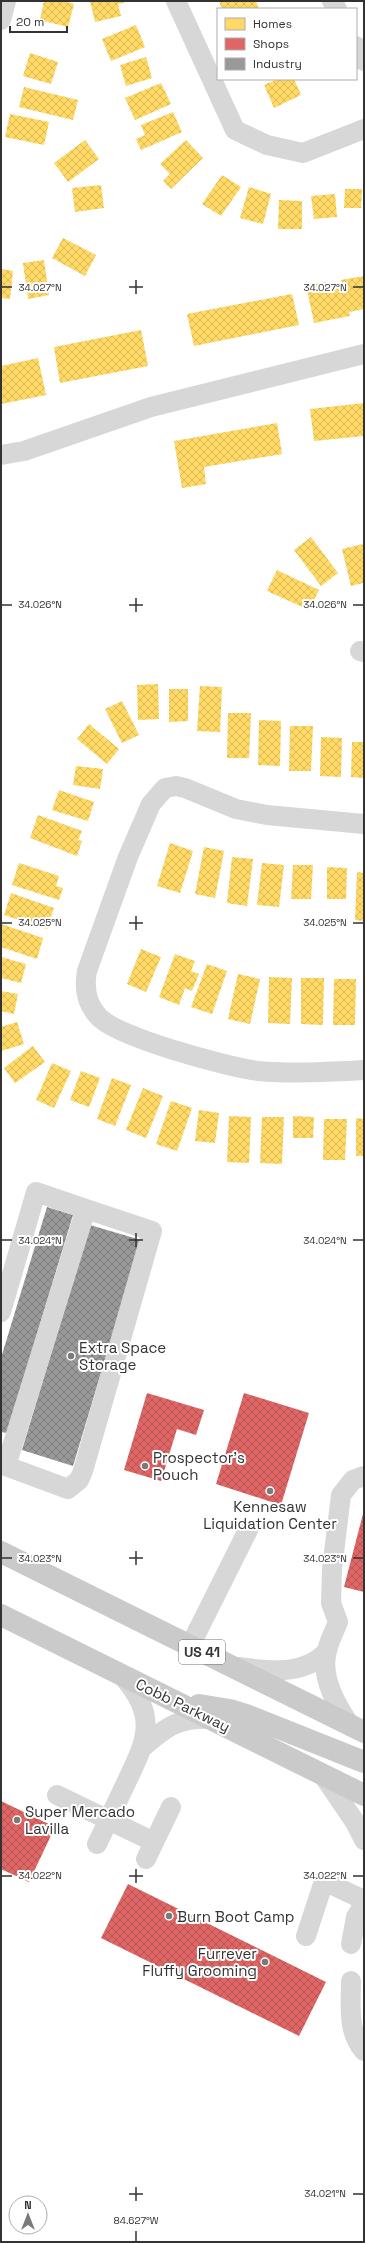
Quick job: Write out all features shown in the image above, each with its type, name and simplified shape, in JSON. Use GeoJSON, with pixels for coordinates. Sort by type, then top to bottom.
{"type":"FeatureCollection","features":[{"type":"Feature","properties":{"kind":"main road","name":"US 41"},"geometry":{"type":"LineString","coordinates":[[1,1552],[357,1728]]}},
{"type":"Feature","properties":{"kind":"main road","name":"Cobb Parkway"},"geometry":{"type":"LineString","coordinates":[[1,1615],[364,1795]]}},
{"type":"Feature","properties":{"kind":"main road"},"geometry":{"type":"LineString","coordinates":[[182,1704],[216,1708],[241,1714],[364,1762]]}},
{"type":"Feature","properties":{"kind":"street"},"geometry":{"type":"LineString","coordinates":[[1,20],[6,1]]}},
{"type":"Feature","properties":{"kind":"street"},"geometry":{"type":"LineString","coordinates":[[176,1],[235,130],[267,145],[303,153],[364,129]]}},
{"type":"Feature","properties":{"kind":"street"},"geometry":{"type":"LineString","coordinates":[[357,48],[364,61]]}},
{"type":"Feature","properties":{"kind":"street"},"geometry":{"type":"LineString","coordinates":[[1,455],[24,451],[151,407],[364,354]]}},
{"type":"Feature","properties":{"kind":"street"},"geometry":{"type":"LineString","coordinates":[[364,824],[267,815],[236,809],[185,788],[176,786],[165,788],[151,804],[128,857],[87,971],[85,983],[89,1005],[98,1017],[113,1027],[212,1062],[259,1071],[364,1070]]}},
{"type":"Feature","properties":{"kind":"street"},"geometry":{"type":"LineString","coordinates":[[1,1312],[36,1192],[152,1231],[83,1471],[79,1480],[68,1489],[3,1466],[86,1209]]}},
{"type":"Feature","properties":{"kind":"street"},"geometry":{"type":"LineString","coordinates":[[357,1728],[341,1712],[329,1683],[326,1670],[326,1652],[338,1622],[330,1603],[332,1569],[341,1495],[352,1480],[364,1476]]}},
{"type":"Feature","properties":{"kind":"street"},"geometry":{"type":"LineString","coordinates":[[190,1646],[248,1530]]}},
{"type":"Feature","properties":{"kind":"street"},"geometry":{"type":"LineString","coordinates":[[231,1666],[277,1670],[296,1668],[309,1665],[326,1652]]}},
{"type":"Feature","properties":{"kind":"street"},"geometry":{"type":"LineString","coordinates":[[97,1844],[144,1747],[146,1729],[141,1703],[135,1691],[120,1674]]}},
{"type":"Feature","properties":{"kind":"street"},"geometry":{"type":"LineString","coordinates":[[144,1747],[172,1724],[185,1720],[212,1719]]}},
{"type":"Feature","properties":{"kind":"street"},"geometry":{"type":"LineString","coordinates":[[323,1775],[355,1822],[364,1840]]}},
{"type":"Feature","properties":{"kind":"street"},"geometry":{"type":"LineString","coordinates":[[57,1795],[109,1820],[150,1850],[171,1807]]}},
{"type":"Feature","properties":{"kind":"street"},"geometry":{"type":"LineString","coordinates":[[306,1936],[324,1881],[364,1900]]}},
{"type":"Feature","properties":{"kind":"street"},"geometry":{"type":"LineString","coordinates":[[351,1944],[356,1917],[364,1904]]}},
{"type":"Feature","properties":{"kind":"street"},"geometry":{"type":"LineString","coordinates":[[351,1981],[353,2033],[358,2044],[364,2051]]}},
{"type":"Feature","properties":{"kind":"building: Homes"},"geometry":{"type":"Polygon","coordinates":[[[44,1],[63,1],[74,4],[68,27],[40,20],[44,1]]]}},
{"type":"Feature","properties":{"kind":"building: Homes"},"geometry":{"type":"Polygon","coordinates":[[[90,1],[124,1],[124,3],[118,4],[121,16],[95,22],[90,1]]]}},
{"type":"Feature","properties":{"kind":"building: Homes"},"geometry":{"type":"Polygon","coordinates":[[[219,1],[256,1],[259,8],[222,8],[219,1]]]}},
{"type":"Feature","properties":{"kind":"building: Homes"},"geometry":{"type":"Polygon","coordinates":[[[136,25],[145,47],[111,61],[102,39],[136,25]]]}},
{"type":"Feature","properties":{"kind":"building: Homes"},"geometry":{"type":"Polygon","coordinates":[[[30,53],[58,62],[51,84],[23,76],[30,53]]]}},
{"type":"Feature","properties":{"kind":"building: Homes"},"geometry":{"type":"Polygon","coordinates":[[[146,57],[152,78],[126,86],[120,65],[146,57]]]}},
{"type":"Feature","properties":{"kind":"building: Homes"},"geometry":{"type":"Polygon","coordinates":[[[276,80],[294,80],[301,95],[274,108],[264,85],[276,80]]]}},
{"type":"Feature","properties":{"kind":"building: Homes"},"geometry":{"type":"Polygon","coordinates":[[[161,83],[171,104],[135,120],[125,98],[161,83]]]}},
{"type":"Feature","properties":{"kind":"building: Homes"},"geometry":{"type":"Polygon","coordinates":[[[24,87],[78,100],[73,120],[19,107],[24,87]]]}},
{"type":"Feature","properties":{"kind":"building: Homes"},"geometry":{"type":"Polygon","coordinates":[[[173,112],[182,132],[141,150],[136,139],[145,135],[141,125],[173,112]]]}},
{"type":"Feature","properties":{"kind":"building: Homes"},"geometry":{"type":"Polygon","coordinates":[[[10,114],[49,122],[44,145],[5,137],[10,114]]]}},
{"type":"Feature","properties":{"kind":"building: Homes"},"geometry":{"type":"Polygon","coordinates":[[[85,140],[99,159],[68,182],[54,163],[85,140]]]}},
{"type":"Feature","properties":{"kind":"building: Homes"},"geometry":{"type":"Polygon","coordinates":[[[186,140],[203,158],[171,189],[163,181],[170,174],[160,164],[186,140]]]}},
{"type":"Feature","properties":{"kind":"building: Homes"},"geometry":{"type":"Polygon","coordinates":[[[222,175],[241,187],[221,216],[202,204],[222,175]]]}},
{"type":"Feature","properties":{"kind":"building: Homes"},"geometry":{"type":"Polygon","coordinates":[[[101,185],[104,208],[75,212],[72,188],[101,185]]]}},
{"type":"Feature","properties":{"kind":"building: Homes"},"geometry":{"type":"Polygon","coordinates":[[[249,187],[271,194],[263,224],[240,218],[249,187]]]}},
{"type":"Feature","properties":{"kind":"building: Homes"},"geometry":{"type":"Polygon","coordinates":[[[345,189],[362,189],[361,208],[344,208],[345,189]]]}},
{"type":"Feature","properties":{"kind":"building: Homes"},"geometry":{"type":"Polygon","coordinates":[[[335,194],[337,217],[314,219],[311,196],[335,194]]]}},
{"type":"Feature","properties":{"kind":"building: Homes"},"geometry":{"type":"Polygon","coordinates":[[[279,200],[302,201],[302,229],[278,229],[279,200]]]}},
{"type":"Feature","properties":{"kind":"building: Homes"},"geometry":{"type":"Polygon","coordinates":[[[63,238],[96,255],[85,276],[52,258],[63,238]]]}},
{"type":"Feature","properties":{"kind":"building: Homes"},"geometry":{"type":"Polygon","coordinates":[[[44,260],[49,295],[28,299],[23,263],[44,260]]]}},
{"type":"Feature","properties":{"kind":"building: Homes"},"geometry":{"type":"Polygon","coordinates":[[[1,269],[13,271],[10,299],[1,298],[1,269]]]}},
{"type":"Feature","properties":{"kind":"building: Homes"},"geometry":{"type":"Polygon","coordinates":[[[364,276],[364,309],[349,312],[350,316],[314,323],[306,285],[326,282],[327,289],[342,286],[341,280],[364,276]]]}},
{"type":"Feature","properties":{"kind":"building: Homes"},"geometry":{"type":"Polygon","coordinates":[[[292,294],[299,325],[194,346],[187,314],[292,294]]]}},
{"type":"Feature","properties":{"kind":"building: Homes"},"geometry":{"type":"Polygon","coordinates":[[[141,330],[148,366],[60,383],[54,347],[141,330]]]}},
{"type":"Feature","properties":{"kind":"building: Homes"},"geometry":{"type":"Polygon","coordinates":[[[38,358],[46,395],[1,404],[1,366],[38,358]]]}},
{"type":"Feature","properties":{"kind":"building: Homes"},"geometry":{"type":"Polygon","coordinates":[[[364,403],[364,436],[314,441],[310,409],[364,403]]]}},
{"type":"Feature","properties":{"kind":"building: Homes"},"geometry":{"type":"Polygon","coordinates":[[[277,423],[282,454],[204,467],[206,484],[182,488],[174,441],[277,423]]]}},
{"type":"Feature","properties":{"kind":"building: Homes"},"geometry":{"type":"Polygon","coordinates":[[[311,537],[338,573],[321,586],[294,550],[311,537]]]}},
{"type":"Feature","properties":{"kind":"building: Homes"},"geometry":{"type":"Polygon","coordinates":[[[363,544],[363,583],[351,586],[342,549],[363,544]]]}},
{"type":"Feature","properties":{"kind":"building: Homes"},"geometry":{"type":"Polygon","coordinates":[[[277,570],[319,590],[309,610],[267,591],[277,570]]]}},
{"type":"Feature","properties":{"kind":"building: Homes"},"geometry":{"type":"Polygon","coordinates":[[[158,684],[159,719],[138,720],[137,685],[158,684]]]}},
{"type":"Feature","properties":{"kind":"building: Homes"},"geometry":{"type":"Polygon","coordinates":[[[200,686],[222,687],[220,732],[197,731],[200,686]]]}},
{"type":"Feature","properties":{"kind":"building: Homes"},"geometry":{"type":"Polygon","coordinates":[[[169,689],[188,689],[188,721],[169,722],[169,689]]]}},
{"type":"Feature","properties":{"kind":"building: Homes"},"geometry":{"type":"Polygon","coordinates":[[[122,701],[139,735],[122,743],[105,709],[122,701]]]}},
{"type":"Feature","properties":{"kind":"building: Homes"},"geometry":{"type":"Polygon","coordinates":[[[228,713],[251,713],[249,758],[227,758],[228,713]]]}},
{"type":"Feature","properties":{"kind":"building: Homes"},"geometry":{"type":"Polygon","coordinates":[[[259,720],[281,721],[280,766],[258,765],[259,720]]]}},
{"type":"Feature","properties":{"kind":"building: Homes"},"geometry":{"type":"Polygon","coordinates":[[[89,724],[119,749],[107,764],[77,739],[89,724]]]}},
{"type":"Feature","properties":{"kind":"building: Homes"},"geometry":{"type":"Polygon","coordinates":[[[290,726],[313,726],[311,771],[289,771],[290,726]]]}},
{"type":"Feature","properties":{"kind":"building: Homes"},"geometry":{"type":"Polygon","coordinates":[[[321,737],[342,738],[341,777],[320,776],[321,737]]]}},
{"type":"Feature","properties":{"kind":"building: Homes"},"geometry":{"type":"Polygon","coordinates":[[[352,742],[364,742],[364,778],[351,777],[352,742]]]}},
{"type":"Feature","properties":{"kind":"building: Homes"},"geometry":{"type":"Polygon","coordinates":[[[76,766],[103,769],[100,789],[73,785],[76,766]]]}},
{"type":"Feature","properties":{"kind":"building: Homes"},"geometry":{"type":"Polygon","coordinates":[[[59,790],[94,802],[88,821],[52,810],[59,790]]]}},
{"type":"Feature","properties":{"kind":"building: Homes"},"geometry":{"type":"Polygon","coordinates":[[[38,815],[82,831],[78,840],[82,841],[77,856],[30,838],[38,815]]]}},
{"type":"Feature","properties":{"kind":"building: Homes"},"geometry":{"type":"Polygon","coordinates":[[[170,843],[193,851],[180,893],[157,886],[170,843]]]}},
{"type":"Feature","properties":{"kind":"building: Homes"},"geometry":{"type":"Polygon","coordinates":[[[204,847],[224,851],[215,898],[195,894],[204,847]]]}},
{"type":"Feature","properties":{"kind":"building: Homes"},"geometry":{"type":"Polygon","coordinates":[[[232,857],[253,859],[247,906],[227,903],[232,857]]]}},
{"type":"Feature","properties":{"kind":"building: Homes"},"geometry":{"type":"Polygon","coordinates":[[[19,863],[59,876],[56,886],[63,888],[59,900],[12,885],[19,863]]]}},
{"type":"Feature","properties":{"kind":"building: Homes"},"geometry":{"type":"Polygon","coordinates":[[[262,863],[284,865],[279,907],[257,905],[262,863]]]}},
{"type":"Feature","properties":{"kind":"building: Homes"},"geometry":{"type":"Polygon","coordinates":[[[293,865],[313,865],[311,899],[291,899],[293,865]]]}},
{"type":"Feature","properties":{"kind":"building: Homes"},"geometry":{"type":"Polygon","coordinates":[[[327,867],[347,868],[346,899],[327,899],[327,867]]]}},
{"type":"Feature","properties":{"kind":"building: Homes"},"geometry":{"type":"Polygon","coordinates":[[[357,872],[364,873],[364,921],[355,920],[357,872]]]}},
{"type":"Feature","properties":{"kind":"building: Homes"},"geometry":{"type":"Polygon","coordinates":[[[11,893],[54,908],[47,929],[4,915],[11,893]]]}},
{"type":"Feature","properties":{"kind":"building: Homes"},"geometry":{"type":"Polygon","coordinates":[[[1,924],[43,938],[37,959],[1,947],[1,924]]]}},
{"type":"Feature","properties":{"kind":"building: Homes"},"geometry":{"type":"Polygon","coordinates":[[[141,949],[161,957],[146,992],[127,984],[141,949]]]}},
{"type":"Feature","properties":{"kind":"building: Homes"},"geometry":{"type":"Polygon","coordinates":[[[175,954],[195,961],[191,971],[199,974],[192,991],[185,988],[179,1005],[159,997],[175,954]]]}},
{"type":"Feature","properties":{"kind":"building: Homes"},"geometry":{"type":"Polygon","coordinates":[[[1,957],[26,964],[21,983],[1,978],[1,957]]]}},
{"type":"Feature","properties":{"kind":"building: Homes"},"geometry":{"type":"Polygon","coordinates":[[[207,964],[227,971],[212,1014],[191,1007],[207,964]]]}},
{"type":"Feature","properties":{"kind":"building: Homes"},"geometry":{"type":"Polygon","coordinates":[[[238,974],[260,979],[250,1024],[228,1019],[238,974]]]}},
{"type":"Feature","properties":{"kind":"building: Homes"},"geometry":{"type":"Polygon","coordinates":[[[269,977],[292,978],[290,1024],[268,1023],[269,977]]]}},
{"type":"Feature","properties":{"kind":"building: Homes"},"geometry":{"type":"Polygon","coordinates":[[[301,978],[324,978],[323,1025],[301,1024],[301,978]]]}},
{"type":"Feature","properties":{"kind":"building: Homes"},"geometry":{"type":"Polygon","coordinates":[[[334,979],[356,979],[355,1025],[333,1025],[334,979]]]}},
{"type":"Feature","properties":{"kind":"building: Homes"},"geometry":{"type":"Polygon","coordinates":[[[1,991],[18,994],[14,1014],[1,1011],[1,991]]]}},
{"type":"Feature","properties":{"kind":"building: Homes"},"geometry":{"type":"Polygon","coordinates":[[[17,1022],[24,1044],[1,1051],[1,1027],[17,1022]]]}},
{"type":"Feature","properties":{"kind":"building: Homes"},"geometry":{"type":"Polygon","coordinates":[[[33,1046],[45,1062],[15,1083],[4,1068],[33,1046]]]}},
{"type":"Feature","properties":{"kind":"building: Homes"},"geometry":{"type":"Polygon","coordinates":[[[52,1063],[71,1071],[54,1108],[36,1100],[52,1063]]]}},
{"type":"Feature","properties":{"kind":"building: Homes"},"geometry":{"type":"Polygon","coordinates":[[[81,1071],[100,1078],[89,1107],[70,1100],[81,1071]]]}},
{"type":"Feature","properties":{"kind":"building: Homes"},"geometry":{"type":"Polygon","coordinates":[[[112,1078],[131,1085],[115,1126],[97,1119],[112,1078]]]}},
{"type":"Feature","properties":{"kind":"building: Homes"},"geometry":{"type":"Polygon","coordinates":[[[143,1088],[163,1096],[146,1138],[126,1130],[143,1088]]]}},
{"type":"Feature","properties":{"kind":"building: Homes"},"geometry":{"type":"Polygon","coordinates":[[[171,1101],[192,1108],[177,1151],[156,1144],[171,1101]]]}},
{"type":"Feature","properties":{"kind":"building: Homes"},"geometry":{"type":"Polygon","coordinates":[[[199,1110],[219,1113],[215,1143],[195,1141],[199,1110]]]}},
{"type":"Feature","properties":{"kind":"building: Homes"},"geometry":{"type":"Polygon","coordinates":[[[229,1116],[251,1117],[249,1163],[227,1162],[229,1116]]]}},
{"type":"Feature","properties":{"kind":"building: Homes"},"geometry":{"type":"Polygon","coordinates":[[[293,1116],[314,1117],[313,1138],[293,1138],[293,1116]]]}},
{"type":"Feature","properties":{"kind":"building: Homes"},"geometry":{"type":"Polygon","coordinates":[[[262,1117],[284,1117],[282,1164],[260,1163],[262,1117]]]}},
{"type":"Feature","properties":{"kind":"building: Homes"},"geometry":{"type":"Polygon","coordinates":[[[356,1118],[364,1119],[364,1156],[356,1156],[356,1118]]]}},
{"type":"Feature","properties":{"kind":"building: Homes"},"geometry":{"type":"Polygon","coordinates":[[[324,1119],[347,1119],[345,1160],[323,1160],[324,1119]]]}},
{"type":"Feature","properties":{"kind":"building: Shops"},"geometry":{"type":"Polygon","coordinates":[[[147,1393],[204,1410],[196,1435],[177,1429],[161,1481],[124,1470],[147,1393]]]}},
{"type":"Feature","properties":{"kind":"building: Shops"},"geometry":{"type":"Polygon","coordinates":[[[244,1393],[309,1413],[281,1505],[216,1484],[244,1393]]]}},
{"type":"Feature","properties":{"kind":"building: Shops"},"geometry":{"type":"Polygon","coordinates":[[[364,1510],[364,1592],[344,1587],[364,1510]]]}},
{"type":"Feature","properties":{"kind":"building: Shops"},"geometry":{"type":"Polygon","coordinates":[[[1,1801],[55,1827],[29,1882],[1,1869],[1,1801]]]}},
{"type":"Feature","properties":{"kind":"building: Shops"},"geometry":{"type":"Polygon","coordinates":[[[128,1884],[326,1982],[299,2036],[101,1938],[128,1884]]]}},
{"type":"Feature","properties":{"kind":"building: Industry"},"geometry":{"type":"Polygon","coordinates":[[[47,1207],[73,1215],[7,1433],[1,1432],[1,1358],[47,1207]]]}},
{"type":"Feature","properties":{"kind":"building: Industry"},"geometry":{"type":"Polygon","coordinates":[[[90,1225],[141,1240],[73,1466],[22,1450],[90,1225]]]}},
{"type":"Feature","properties":{"kind":"place","name":"Extra Space Storage"},"geometry":{"type":"Point","coordinates":[71,1356]}},
{"type":"Feature","properties":{"kind":"place","name":"Prospector's Pouch"},"geometry":{"type":"Point","coordinates":[145,1466]}},
{"type":"Feature","properties":{"kind":"place","name":"Kennesaw Liquidation Center"},"geometry":{"type":"Point","coordinates":[270,1491]}},
{"type":"Feature","properties":{"kind":"place","name":"Super Mercado Lavilla"},"geometry":{"type":"Point","coordinates":[17,1820]}},
{"type":"Feature","properties":{"kind":"place","name":"Burn Boot Camp"},"geometry":{"type":"Point","coordinates":[169,1916]}},
{"type":"Feature","properties":{"kind":"place","name":"Furrever Fluffy Grooming"},"geometry":{"type":"Point","coordinates":[265,1962]}}]}
